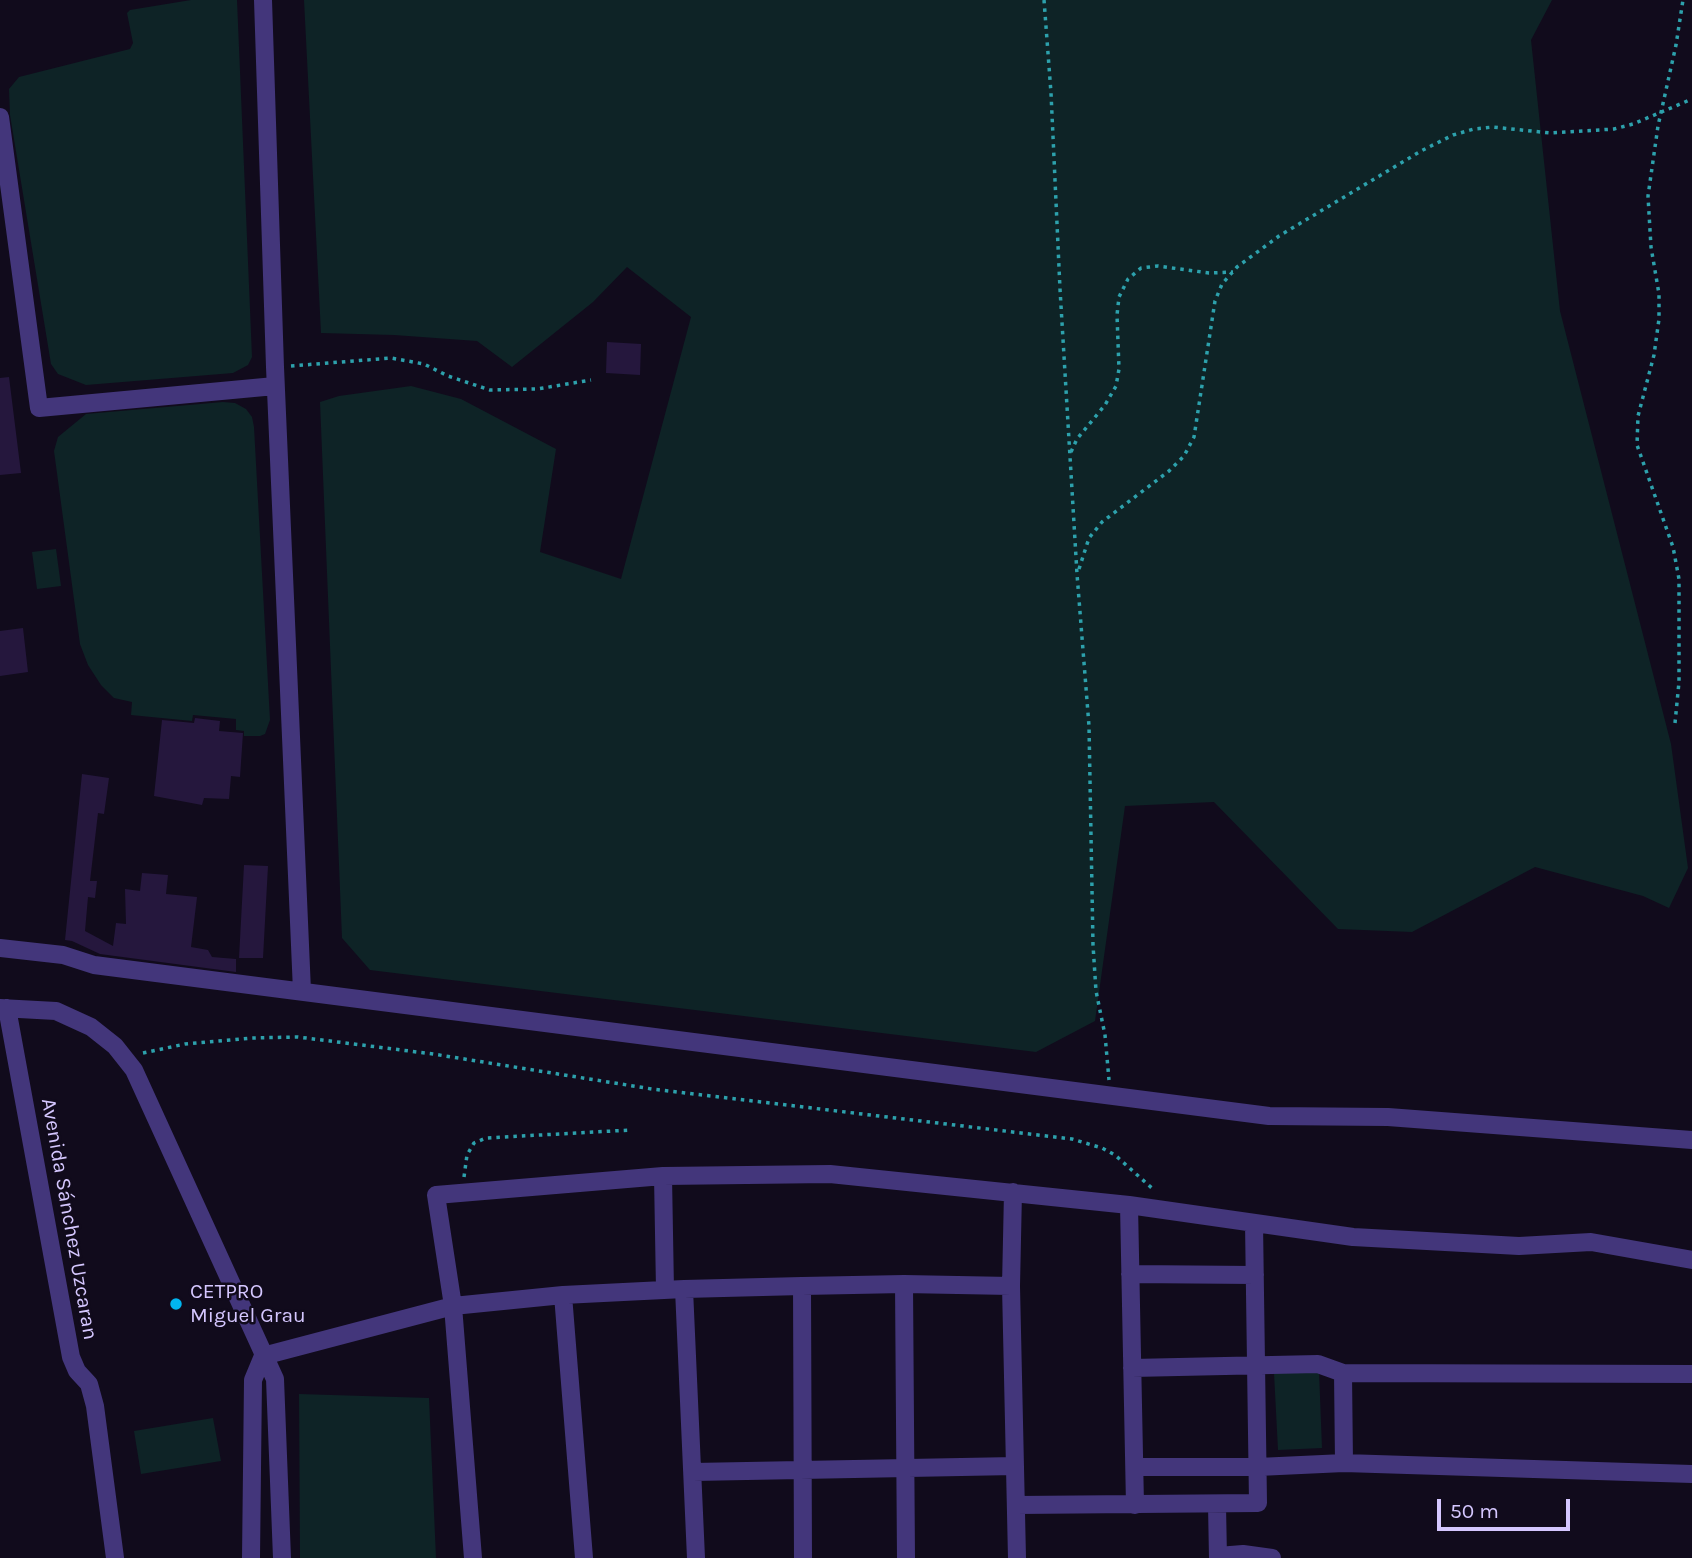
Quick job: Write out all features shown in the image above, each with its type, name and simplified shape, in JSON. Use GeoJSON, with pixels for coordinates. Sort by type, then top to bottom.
{"type":"FeatureCollection","features":[{"type":"Feature","properties":{"kind":"street"},"geometry":{"type":"LineString","coordinates":[[263,0],[275,386],[302,991]]}},
{"type":"Feature","properties":{"kind":"street"},"geometry":{"type":"LineString","coordinates":[[0,117],[39,408],[275,386]]}},
{"type":"Feature","properties":{"kind":"street"},"geometry":{"type":"LineString","coordinates":[[0,948],[63,955],[94,965],[1269,1116],[1388,1117],[1692,1140]]}},
{"type":"Feature","properties":{"kind":"street"},"geometry":{"type":"LineString","coordinates":[[3,1008],[56,1011],[91,1027],[115,1046],[134,1070],[275,1380],[282,1558]]}},
{"type":"Feature","properties":{"kind":"street","name":"Avenida Sánchez Uzcaran"},"geometry":{"type":"LineString","coordinates":[[3,1008],[71,1357],[77,1371],[89,1384],[95,1406],[115,1558]]}},
{"type":"Feature","properties":{"kind":"street"},"geometry":{"type":"LineString","coordinates":[[473,1558],[453,1306],[436,1195],[663,1176],[830,1174],[1129,1205],[1353,1237],[1519,1246],[1591,1242],[1692,1260]]}},
{"type":"Feature","properties":{"kind":"street"},"geometry":{"type":"LineString","coordinates":[[663,1176],[665,1290]]}},
{"type":"Feature","properties":{"kind":"street"},"geometry":{"type":"LineString","coordinates":[[1013,1192],[1011,1286],[1017,1558]]}},
{"type":"Feature","properties":{"kind":"street"},"geometry":{"type":"LineString","coordinates":[[1129,1205],[1136,1505]]}},
{"type":"Feature","properties":{"kind":"street"},"geometry":{"type":"LineString","coordinates":[[1016,1505],[1258,1503],[1254,1223]]}},
{"type":"Feature","properties":{"kind":"street"},"geometry":{"type":"LineString","coordinates":[[1130,1274],[1255,1275]]}},
{"type":"Feature","properties":{"kind":"street"},"geometry":{"type":"LineString","coordinates":[[904,1284],[906,1558]]}},
{"type":"Feature","properties":{"kind":"street"},"geometry":{"type":"LineString","coordinates":[[263,1356],[453,1306],[563,1295],[802,1286],[1011,1286]]}},
{"type":"Feature","properties":{"kind":"street"},"geometry":{"type":"LineString","coordinates":[[802,1286],[803,1558]]}},
{"type":"Feature","properties":{"kind":"street"},"geometry":{"type":"LineString","coordinates":[[684,1289],[696,1558]]}},
{"type":"Feature","properties":{"kind":"street"},"geometry":{"type":"LineString","coordinates":[[563,1295],[584,1558]]}},
{"type":"Feature","properties":{"kind":"street"},"geometry":{"type":"LineString","coordinates":[[251,1558],[253,1380],[263,1356]]}},
{"type":"Feature","properties":{"kind":"street"},"geometry":{"type":"LineString","coordinates":[[1132,1368],[1318,1364],[1343,1373],[1692,1374]]}},
{"type":"Feature","properties":{"kind":"street"},"geometry":{"type":"LineString","coordinates":[[1343,1373],[1344,1463]]}},
{"type":"Feature","properties":{"kind":"street"},"geometry":{"type":"LineString","coordinates":[[1135,1467],[1258,1467],[1344,1463],[1692,1474]]}},
{"type":"Feature","properties":{"kind":"street"},"geometry":{"type":"LineString","coordinates":[[693,1472],[1015,1466]]}},
{"type":"Feature","properties":{"kind":"street"},"geometry":{"type":"LineString","coordinates":[[1217,1505],[1218,1557],[1243,1554],[1272,1558]]}},
{"type":"Feature","properties":{"kind":"path"},"geometry":{"type":"LineString","coordinates":[[1044,0],[1077,574],[1089,726],[1094,968],[1110,1078],[1105,1095]]}},
{"type":"Feature","properties":{"kind":"path"},"geometry":{"type":"LineString","coordinates":[[1675,723],[1679,682],[1679,579],[1673,547],[1637,445],[1638,416],[1654,355],[1659,319],[1659,294],[1648,207],[1661,112],[1683,0]]}},
{"type":"Feature","properties":{"kind":"path"},"geometry":{"type":"LineString","coordinates":[[1077,574],[1088,538],[1102,522],[1184,456],[1194,437],[1215,301],[1222,284],[1279,236],[1409,158],[1453,135],[1493,127],[1550,133],[1614,129],[1633,124],[1692,99]]}},
{"type":"Feature","properties":{"kind":"path"},"geometry":{"type":"LineString","coordinates":[[1071,453],[1077,439],[1105,405],[1116,386],[1119,369],[1119,297],[1128,279],[1141,268],[1233,272]]}},
{"type":"Feature","properties":{"kind":"path"},"geometry":{"type":"LineString","coordinates":[[275,367],[391,358],[424,364],[448,376],[490,390],[537,389],[591,380]]}},
{"type":"Feature","properties":{"kind":"path"},"geometry":{"type":"LineString","coordinates":[[123,1057],[185,1044],[298,1037],[433,1054],[652,1089],[1072,1139],[1115,1155],[1175,1212]]}},
{"type":"Feature","properties":{"kind":"path"},"geometry":{"type":"LineString","coordinates":[[461,1193],[467,1155],[474,1143],[486,1138],[631,1130]]}},
{"type":"Feature","properties":{"kind":"green space"},"geometry":{"type":"Polygon","coordinates":[[[191,0],[237,0],[252,357],[248,365],[233,373],[86,385],[58,374],[51,364],[10,115],[9,89],[19,77],[130,49],[133,43],[127,13],[130,10],[191,0]]]}},
{"type":"Feature","properties":{"kind":"green space"},"geometry":{"type":"Polygon","coordinates":[[[304,0],[1552,0],[1531,40],[1560,311],[1671,744],[1688,868],[1669,908],[1643,896],[1535,867],[1412,932],[1338,929],[1214,802],[1125,806],[1095,1021],[1036,1052],[370,970],[342,938],[320,402],[339,396],[411,386],[461,399],[556,449],[540,552],[621,579],[691,317],[627,267],[593,302],[512,367],[477,341],[321,333],[304,0]]]}},
{"type":"Feature","properties":{"kind":"green space"},"geometry":{"type":"Polygon","coordinates":[[[235,403],[246,409],[252,417],[254,427],[270,720],[265,734],[260,736],[244,736],[244,731],[236,730],[236,719],[193,715],[192,721],[131,715],[132,702],[114,698],[101,685],[88,665],[80,644],[54,451],[58,437],[86,414],[235,403]]]}},
{"type":"Feature","properties":{"kind":"green space"},"geometry":{"type":"Polygon","coordinates":[[[56,549],[61,586],[37,589],[32,552],[56,549]]]}},
{"type":"Feature","properties":{"kind":"green space"},"geometry":{"type":"Polygon","coordinates":[[[1319,1371],[1322,1448],[1278,1450],[1274,1373],[1319,1371]]]}},
{"type":"Feature","properties":{"kind":"green space"},"geometry":{"type":"Polygon","coordinates":[[[299,1394],[429,1398],[436,1558],[300,1558],[299,1394]]]}},
{"type":"Feature","properties":{"kind":"green space"},"geometry":{"type":"Polygon","coordinates":[[[213,1418],[221,1461],[141,1474],[134,1431],[213,1418]]]}},
{"type":"Feature","properties":{"kind":"building"},"geometry":{"type":"Polygon","coordinates":[[[607,342],[641,344],[640,375],[606,373],[607,342]]]}},
{"type":"Feature","properties":{"kind":"building"},"geometry":{"type":"Polygon","coordinates":[[[9,377],[21,473],[0,475],[0,378],[9,377]]]}},
{"type":"Feature","properties":{"kind":"building"},"geometry":{"type":"Polygon","coordinates":[[[23,628],[28,672],[0,676],[0,631],[23,628]]]}},
{"type":"Feature","properties":{"kind":"building"},"geometry":{"type":"Polygon","coordinates":[[[195,718],[220,721],[219,731],[243,733],[240,777],[231,776],[229,799],[204,798],[202,805],[154,796],[162,720],[194,723],[195,718]]]}},
{"type":"Feature","properties":{"kind":"building"},"geometry":{"type":"Polygon","coordinates":[[[82,774],[109,778],[104,814],[98,813],[90,881],[97,881],[95,898],[88,897],[85,931],[113,946],[116,923],[126,924],[125,889],[140,891],[142,873],[168,875],[166,894],[197,897],[191,947],[208,950],[212,957],[236,959],[236,972],[100,954],[65,940],[82,774]]]}},
{"type":"Feature","properties":{"kind":"building"},"geometry":{"type":"Polygon","coordinates":[[[244,865],[268,866],[263,958],[239,958],[244,865]]]}},
{"type":"Feature","properties":{"kind":"place","name":"CETPRO Miguel Grau"},"geometry":{"type":"Point","coordinates":[176,1304]}}]}
